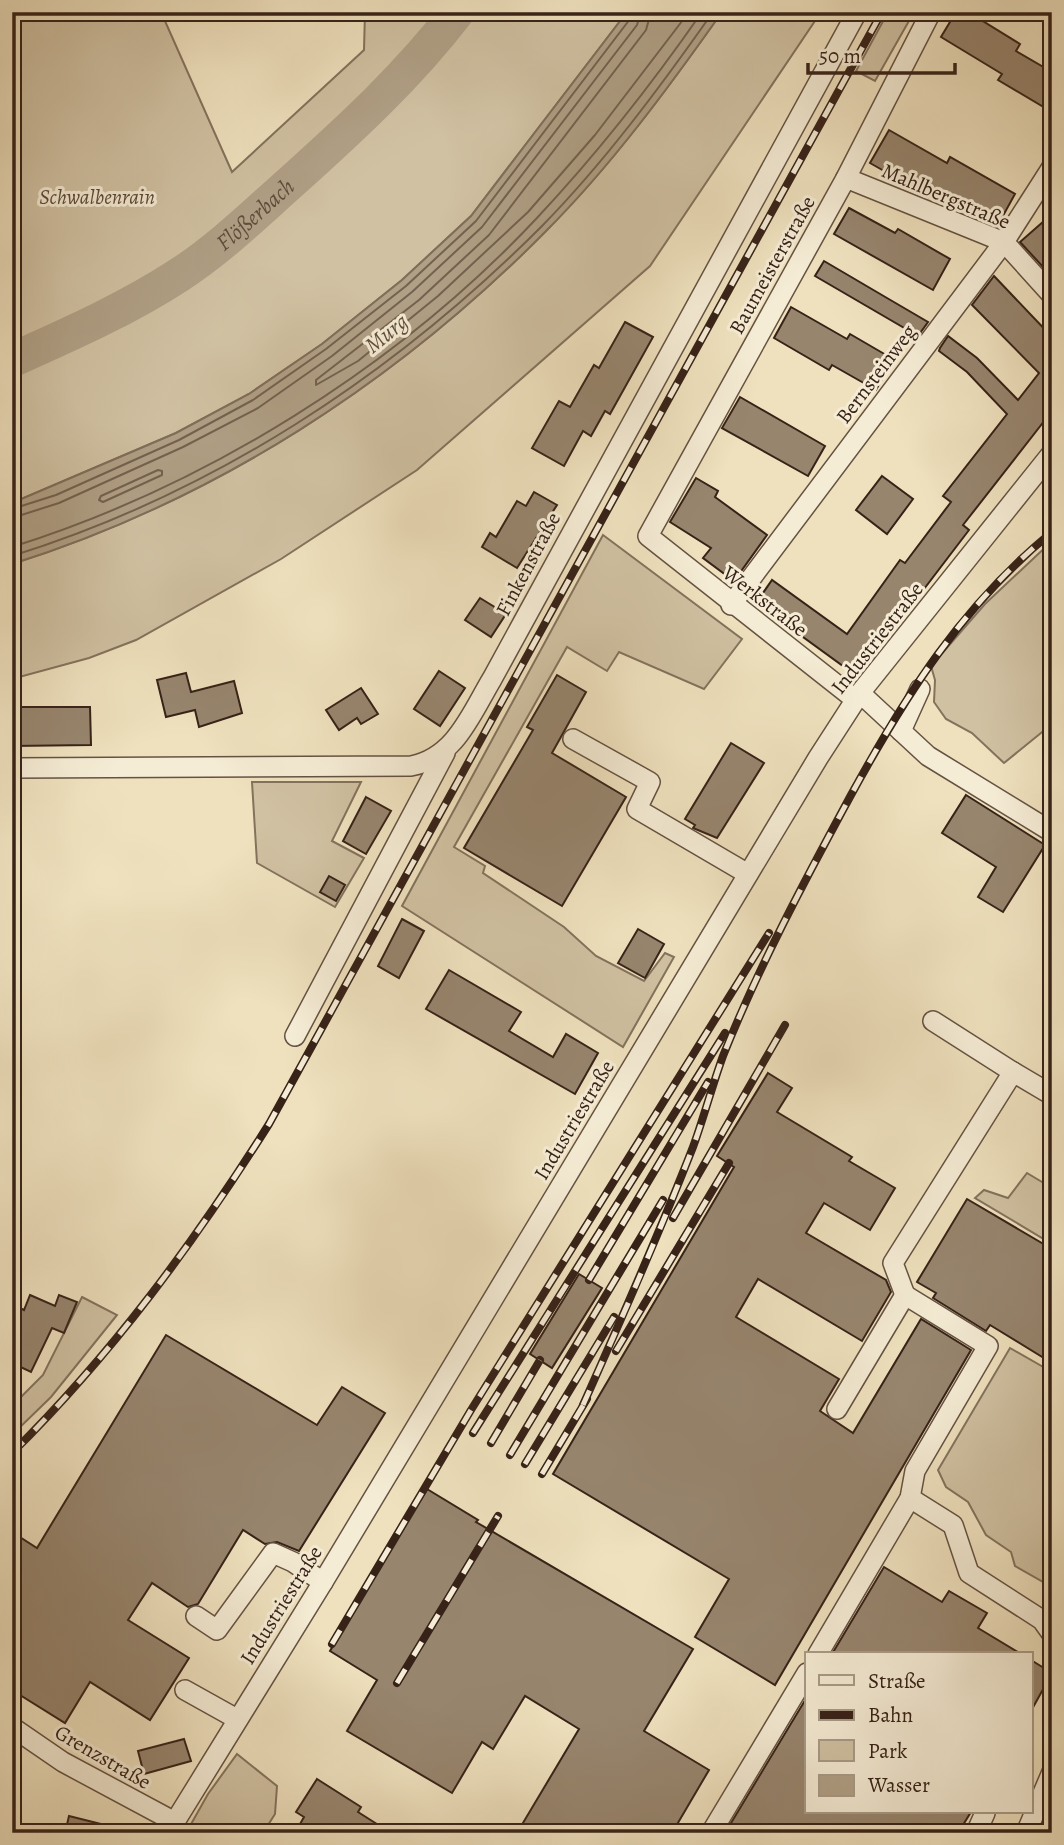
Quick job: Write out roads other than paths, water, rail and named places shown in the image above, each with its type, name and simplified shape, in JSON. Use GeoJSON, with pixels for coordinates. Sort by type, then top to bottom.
{"type":"FeatureCollection","features":[{"type":"Feature","properties":{"kind":"street","name":"Finkenstraße"},"geometry":{"type":"LineString","coordinates":[[295,1036],[447,750],[492,679],[857,12]]}},
{"type":"Feature","properties":{"kind":"street","name":"Baumeisterstraße"},"geometry":{"type":"LineString","coordinates":[[648,536],[846,178],[931,12]]}},
{"type":"Feature","properties":{"kind":"street","name":"Bernsteinweg"},"geometry":{"type":"LineString","coordinates":[[731,605],[1004,242],[1052,167]]}},
{"type":"Feature","properties":{"kind":"street","name":"Mahlbergstraße"},"geometry":{"type":"LineString","coordinates":[[846,178],[1004,242],[1052,295]]}},
{"type":"Feature","properties":{"kind":"street","name":"Industriestraße"},"geometry":{"type":"LineString","coordinates":[[170,1827],[323,1582],[748,874],[858,696],[1052,453]]}},
{"type":"Feature","properties":{"kind":"street","name":"Werkstraße"},"geometry":{"type":"LineString","coordinates":[[648,536],[731,605],[858,696],[928,756],[1052,832]]}},
{"type":"Feature","properties":{"kind":"street"},"geometry":{"type":"LineString","coordinates":[[901,731],[920,689]]}},
{"type":"Feature","properties":{"kind":"street"},"geometry":{"type":"LineString","coordinates":[[573,738],[650,782],[637,809],[748,874]]}},
{"type":"Feature","properties":{"kind":"street"},"geometry":{"type":"LineString","coordinates":[[12,768],[135,761],[411,766],[426,764],[447,750]]}},
{"type":"Feature","properties":{"kind":"street"},"geometry":{"type":"LineString","coordinates":[[933,1021],[1052,1095]]}},
{"type":"Feature","properties":{"kind":"street"},"geometry":{"type":"LineString","coordinates":[[819,1652],[910,1498],[915,1471],[989,1346],[905,1295],[893,1262],[1013,1072]]}},
{"type":"Feature","properties":{"kind":"street"},"geometry":{"type":"LineString","coordinates":[[837,1409],[905,1295]]}},
{"type":"Feature","properties":{"kind":"street"},"geometry":{"type":"LineString","coordinates":[[910,1498],[953,1525],[969,1573],[1042,1620],[1052,1634]]}},
{"type":"Feature","properties":{"kind":"street"},"geometry":{"type":"LineString","coordinates":[[196,1616],[217,1630],[273,1553],[293,1562],[323,1582]]}},
{"type":"Feature","properties":{"kind":"street"},"geometry":{"type":"LineString","coordinates":[[711,1833],[805,1675]]}},
{"type":"Feature","properties":{"kind":"street"},"geometry":{"type":"LineString","coordinates":[[185,1690],[237,1719]]}},
{"type":"Feature","properties":{"kind":"street","name":"Grenzstraße"},"geometry":{"type":"LineString","coordinates":[[12,1727],[63,1762],[170,1827]]}},
{"type":"Feature","properties":{"kind":"street"},"geometry":{"type":"LineString","coordinates":[[1026,1833],[1052,1772]]}},
{"type":"Feature","properties":{"kind":"street"},"geometry":{"type":"LineString","coordinates":[[976,1833],[985,1814]]}},
{"type":"Feature","properties":{"kind":"water","name":"Murg"},"geometry":{"type":"Polygon","coordinates":[[[627,12],[722,12],[616,153],[570,206],[489,286],[428,338],[365,386],[299,430],[231,470],[160,506],[87,538],[12,564],[12,503],[176,433],[249,394],[322,344],[402,280],[471,216],[627,12]]]}},
{"type":"Feature","properties":{"kind":"waterway","name":"Flößerbach"},"geometry":{"type":"LineString","coordinates":[[12,360],[139,299],[208,254],[356,122],[419,58],[457,12]]}},
{"type":"Feature","properties":{"kind":"railway"},"geometry":{"type":"LineString","coordinates":[[12,1453],[84,1377],[150,1296],[211,1212],[269,1124],[882,12]]}},
{"type":"Feature","properties":{"kind":"railway"},"geometry":{"type":"LineString","coordinates":[[583,1405],[680,1180],[737,1022],[783,924],[834,827],[893,721],[938,653],[990,590],[1052,532]]}},
{"type":"Feature","properties":{"kind":"railway"},"geometry":{"type":"LineString","coordinates":[[332,1644],[471,1410],[769,933]]}},
{"type":"Feature","properties":{"kind":"railway"},"geometry":{"type":"LineString","coordinates":[[673,1218],[785,1025]]}},
{"type":"Feature","properties":{"kind":"railway"},"geometry":{"type":"LineString","coordinates":[[473,1433],[725,1033]]}},
{"type":"Feature","properties":{"kind":"railway"},"geometry":{"type":"LineString","coordinates":[[589,1280],[708,1082]]}},
{"type":"Feature","properties":{"kind":"railway"},"geometry":{"type":"LineString","coordinates":[[616,1351],[729,1163]]}},
{"type":"Feature","properties":{"kind":"railway"},"geometry":{"type":"LineString","coordinates":[[510,1455],[663,1200]]}},
{"type":"Feature","properties":{"kind":"railway"},"geometry":{"type":"LineString","coordinates":[[525,1464],[614,1317]]}},
{"type":"Feature","properties":{"kind":"railway"},"geometry":{"type":"LineString","coordinates":[[491,1443],[540,1360]]}},
{"type":"Feature","properties":{"kind":"railway"},"geometry":{"type":"LineString","coordinates":[[542,1474],[587,1399]]}},
{"type":"Feature","properties":{"kind":"railway"},"geometry":{"type":"LineString","coordinates":[[397,1683],[498,1516]]}},
{"type":"Feature","properties":{"kind":"park label","name":"Schwalbenrain"},"geometry":{"type":"Point","coordinates":[97,197]}}]}
